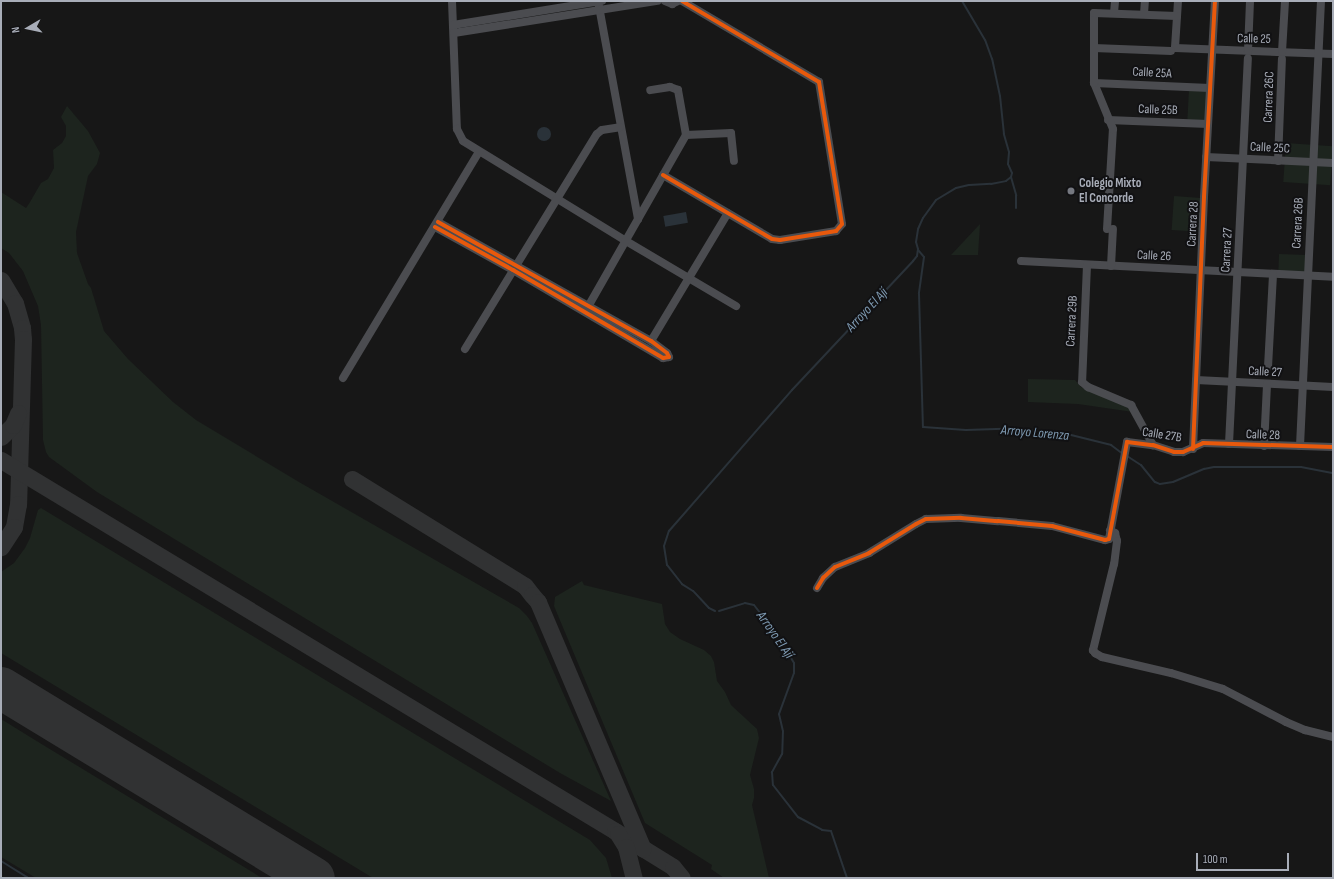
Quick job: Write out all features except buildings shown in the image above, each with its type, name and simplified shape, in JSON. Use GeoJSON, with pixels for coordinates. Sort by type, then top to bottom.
{"type":"FeatureCollection","features":[{"type":"Feature","properties":{"kind":"street"},"geometry":{"type":"LineString","coordinates":[[452,1],[457,129],[463,141],[626,241],[736,306]]}},
{"type":"Feature","properties":{"kind":"street"},"geometry":{"type":"LineString","coordinates":[[453,29],[599,1],[620,127],[638,219]]}},
{"type":"Feature","properties":{"kind":"street"},"geometry":{"type":"LineString","coordinates":[[453,29],[657,1]]}},
{"type":"Feature","properties":{"kind":"street"},"geometry":{"type":"LineString","coordinates":[[665,1],[672,4],[678,1]]}},
{"type":"Feature","properties":{"kind":"street"},"geometry":{"type":"LineString","coordinates":[[664,175],[728,214],[776,240],[836,231],[840,228],[842,217],[822,90],[819,82],[682,1]]}},
{"type":"Feature","properties":{"kind":"street"},"geometry":{"type":"LineString","coordinates":[[1114,13],[1115,1]]}},
{"type":"Feature","properties":{"kind":"street"},"geometry":{"type":"LineString","coordinates":[[1144,14],[1145,1]]}},
{"type":"Feature","properties":{"kind":"street"},"geometry":{"type":"LineString","coordinates":[[1173,50],[1178,1]]}},
{"type":"Feature","properties":{"kind":"street","name":"Carrera 28"},"geometry":{"type":"LineString","coordinates":[[1193,449],[1200,270],[1215,1]]}},
{"type":"Feature","properties":{"kind":"street","name":"Carrera 27"},"geometry":{"type":"LineString","coordinates":[[1229,444],[1244,159],[1250,1]]}},
{"type":"Feature","properties":{"kind":"street","name":"Carrera 26C"},"geometry":{"type":"LineString","coordinates":[[1278,161],[1285,1]]}},
{"type":"Feature","properties":{"kind":"street","name":"Carrera 26B"},"geometry":{"type":"LineString","coordinates":[[1300,446],[1320,1]]}},
{"type":"Feature","properties":{"kind":"street"},"geometry":{"type":"LineString","coordinates":[[1111,266],[1110,229],[1113,129],[1094,83],[1094,13],[1177,16]]}},
{"type":"Feature","properties":{"kind":"street","name":"Calle 25"},"geometry":{"type":"LineString","coordinates":[[1094,48],[1212,50],[1248,54],[1282,55],[1318,53],[1333,54]]}},
{"type":"Feature","properties":{"kind":"street","name":"Calle 25A"},"geometry":{"type":"LineString","coordinates":[[1094,83],[1210,88]]}},
{"type":"Feature","properties":{"kind":"street"},"geometry":{"type":"LineString","coordinates":[[589,305],[686,135],[678,90],[670,87],[650,90]]}},
{"type":"Feature","properties":{"kind":"street","name":"Calle 25B"},"geometry":{"type":"LineString","coordinates":[[1108,120],[1208,124]]}},
{"type":"Feature","properties":{"kind":"street"},"geometry":{"type":"LineString","coordinates":[[465,349],[597,134],[602,130],[620,127]]}},
{"type":"Feature","properties":{"kind":"street"},"geometry":{"type":"LineString","coordinates":[[686,135],[731,133],[734,161]]}},
{"type":"Feature","properties":{"kind":"street"},"geometry":{"type":"LineString","coordinates":[[343,378],[388,301],[437,225],[479,152]]}},
{"type":"Feature","properties":{"kind":"street","name":"Calle 25C"},"geometry":{"type":"LineString","coordinates":[[1206,157],[1333,163]]}},
{"type":"Feature","properties":{"kind":"street"},"geometry":{"type":"LineString","coordinates":[[651,341],[728,214]]}},
{"type":"Feature","properties":{"kind":"street"},"geometry":{"type":"LineString","coordinates":[[437,225],[514,268],[667,359],[669,355],[651,341],[589,305],[514,268]]}},
{"type":"Feature","properties":{"kind":"street","name":"Calle 26"},"geometry":{"type":"LineString","coordinates":[[1021,261],[1333,277]]}},
{"type":"Feature","properties":{"kind":"street","name":"Carrera 29B"},"geometry":{"type":"LineString","coordinates":[[1087,265],[1080,378],[1088,387],[1131,405],[1153,445]]}},
{"type":"Feature","properties":{"kind":"street"},"geometry":{"type":"LineString","coordinates":[[1268,367],[1273,274]]}},
{"type":"Feature","properties":{"kind":"street","name":"Calle 27"},"geometry":{"type":"LineString","coordinates":[[1196,380],[1333,387]]}},
{"type":"Feature","properties":{"kind":"street"},"geometry":{"type":"LineString","coordinates":[[1264,446],[1267,384]]}},
{"type":"Feature","properties":{"kind":"street","name":"Calle 27B"},"geometry":{"type":"LineString","coordinates":[[1110,530],[1127,442],[1153,445],[1174,452],[1184,452],[1193,449]]}},
{"type":"Feature","properties":{"kind":"street","name":"Calle 28"},"geometry":{"type":"LineString","coordinates":[[1193,449],[1203,443],[1333,447]]}},
{"type":"Feature","properties":{"kind":"street"},"geometry":{"type":"LineString","coordinates":[[817,588],[823,578],[835,567],[869,553],[916,524],[926,520],[961,518],[1044,526],[1105,540],[1109,538],[1110,530],[1115,533],[1117,541],[1114,564],[1094,650],[1095,653],[1102,657],[1171,673],[1223,689],[1286,722],[1305,730],[1333,737]]}},
{"type":"Feature","properties":{"kind":"shaded area"},"geometry":{"type":"Polygon","coordinates":[[[1189,89],[1209,90],[1207,123],[1187,122],[1189,89]]]}},
{"type":"Feature","properties":{"kind":"shaded area"},"geometry":{"type":"Polygon","coordinates":[[[67,106],[88,131],[100,153],[97,164],[88,176],[76,232],[77,253],[88,284],[91,288],[104,331],[128,359],[173,402],[196,420],[299,482],[519,608],[532,623],[611,801],[560,773],[97,492],[49,457],[43,440],[41,325],[38,306],[23,271],[9,253],[1,248],[1,192],[26,208],[41,183],[48,179],[54,168],[53,150],[62,143],[66,136],[66,126],[61,117],[67,106]]]}},
{"type":"Feature","properties":{"kind":"shaded area"},"geometry":{"type":"Polygon","coordinates":[[[544,127],[549,129],[551,134],[549,139],[544,141],[539,139],[537,134],[539,129],[544,127]]]}},
{"type":"Feature","properties":{"kind":"shaded area"},"geometry":{"type":"Polygon","coordinates":[[[1286,143],[1333,146],[1330,185],[1283,182],[1286,143]]]}},
{"type":"Feature","properties":{"kind":"shaded area"},"geometry":{"type":"Polygon","coordinates":[[[1174,196],[1201,198],[1199,232],[1172,230],[1174,196]]]}},
{"type":"Feature","properties":{"kind":"shaded area"},"geometry":{"type":"Polygon","coordinates":[[[686,212],[688,223],[665,227],[663,216],[686,212]]]}},
{"type":"Feature","properties":{"kind":"shaded area"},"geometry":{"type":"Polygon","coordinates":[[[980,224],[978,255],[951,255],[980,224]]]}},
{"type":"Feature","properties":{"kind":"shaded area"},"geometry":{"type":"Polygon","coordinates":[[[1279,254],[1307,255],[1306,273],[1278,272],[1279,254]]]}},
{"type":"Feature","properties":{"kind":"shaded area"},"geometry":{"type":"Polygon","coordinates":[[[1028,379],[1075,380],[1081,387],[1124,405],[1133,412],[1078,404],[1028,402],[1028,379]]]}},
{"type":"Feature","properties":{"kind":"shaded area"},"geometry":{"type":"Polygon","coordinates":[[[41,508],[590,840],[606,858],[612,878],[373,878],[1,653],[1,572],[14,563],[25,548],[30,538],[38,510],[41,508]]]}},
{"type":"Feature","properties":{"kind":"shaded area"},"geometry":{"type":"Polygon","coordinates":[[[582,581],[584,585],[662,604],[665,624],[670,632],[680,639],[704,650],[711,656],[714,662],[717,681],[725,692],[731,705],[757,729],[759,738],[750,775],[754,789],[752,805],[769,878],[724,878],[711,869],[712,865],[645,823],[554,606],[555,597],[582,581]]]}},
{"type":"Feature","properties":{"kind":"shaded area"},"geometry":{"type":"Polygon","coordinates":[[[1,719],[262,878],[36,878],[1,857],[1,719]]]}},
{"type":"Feature","properties":{"kind":"waterway","name":"Arroyo El Ají"},"geometry":{"type":"LineString","coordinates":[[715,611],[709,608],[693,591],[682,584],[667,565],[664,546],[669,531],[792,390],[913,261],[917,256],[918,249],[916,242],[918,229],[923,218],[936,200],[956,188],[969,185],[991,184],[1006,181],[1011,177],[1012,173],[1008,164],[1009,152],[1004,134],[1000,96],[992,59],[985,40],[962,1]]}},
{"type":"Feature","properties":{"kind":"waterway"},"geometry":{"type":"LineString","coordinates":[[1011,177],[1016,195],[1016,208]]}},
{"type":"Feature","properties":{"kind":"waterway","name":"Arroyo Lorenza"},"geometry":{"type":"LineString","coordinates":[[918,250],[924,257],[919,294],[923,427],[966,430],[1004,429],[1059,432],[1111,445],[1123,454]]}},
{"type":"Feature","properties":{"kind":"waterway","name":"Arroyo Lorenza"},"geometry":{"type":"LineString","coordinates":[[1127,456],[1141,465],[1155,482],[1160,484],[1173,482],[1204,469],[1214,467],[1301,467],[1333,473]]}},
{"type":"Feature","properties":{"kind":"waterway","name":"Arroyo El Ají"},"geometry":{"type":"LineString","coordinates":[[719,611],[745,603],[754,605],[776,633],[794,663],[794,673],[779,714],[783,731],[782,754],[772,772],[773,785],[798,817],[822,830],[831,831],[847,878]]}},
{"type":"Feature","properties":{"kind":"waterway"},"geometry":{"type":"LineString","coordinates":[[1,861],[28,878]]}},
{"type":"Feature","properties":{"kind":"taxiway"},"geometry":{"type":"LineString","coordinates":[[1,280],[15,303],[22,328],[23,339],[18,504],[14,527],[1,547]]}},
{"type":"Feature","properties":{"kind":"taxiway"},"geometry":{"type":"LineString","coordinates":[[1,437],[13,425],[18,413]]}},
{"type":"Feature","properties":{"kind":"taxiway"},"geometry":{"type":"LineString","coordinates":[[1,460],[615,831],[673,867],[682,878]]}},
{"type":"Feature","properties":{"kind":"taxiway"},"geometry":{"type":"LineString","coordinates":[[352,479],[525,586],[538,602],[643,849]]}},
{"type":"Feature","properties":{"kind":"taxiway"},"geometry":{"type":"LineString","coordinates":[[618,834],[626,847],[634,878]]}},
{"type":"Feature","properties":{"kind":"runway"},"geometry":{"type":"LineString","coordinates":[[1,688],[314,878]]}},
{"type":"Feature","properties":{"kind":"cycle path"},"geometry":{"type":"LineString","coordinates":[[663,175],[772,239],[780,240],[836,231],[842,224],[819,82],[682,1]]}},
{"type":"Feature","properties":{"kind":"cycle path"},"geometry":{"type":"LineString","coordinates":[[1193,449],[1204,197],[1215,1]]}},
{"type":"Feature","properties":{"kind":"cycle path"},"geometry":{"type":"LineString","coordinates":[[435,227],[513,270],[663,358],[669,357],[667,353],[651,341],[438,222]]}},
{"type":"Feature","properties":{"kind":"cycle path"},"geometry":{"type":"LineString","coordinates":[[817,588],[823,578],[835,567],[869,553],[926,519],[961,518],[1052,526],[1105,540],[1109,539],[1127,442],[1153,445],[1174,452],[1183,452],[1203,443],[1333,447]]}},
{"type":"Feature","properties":{"kind":"place","name":"Colegio Mixto El Concorde"},"geometry":{"type":"Point","coordinates":[1071,191]}}]}
